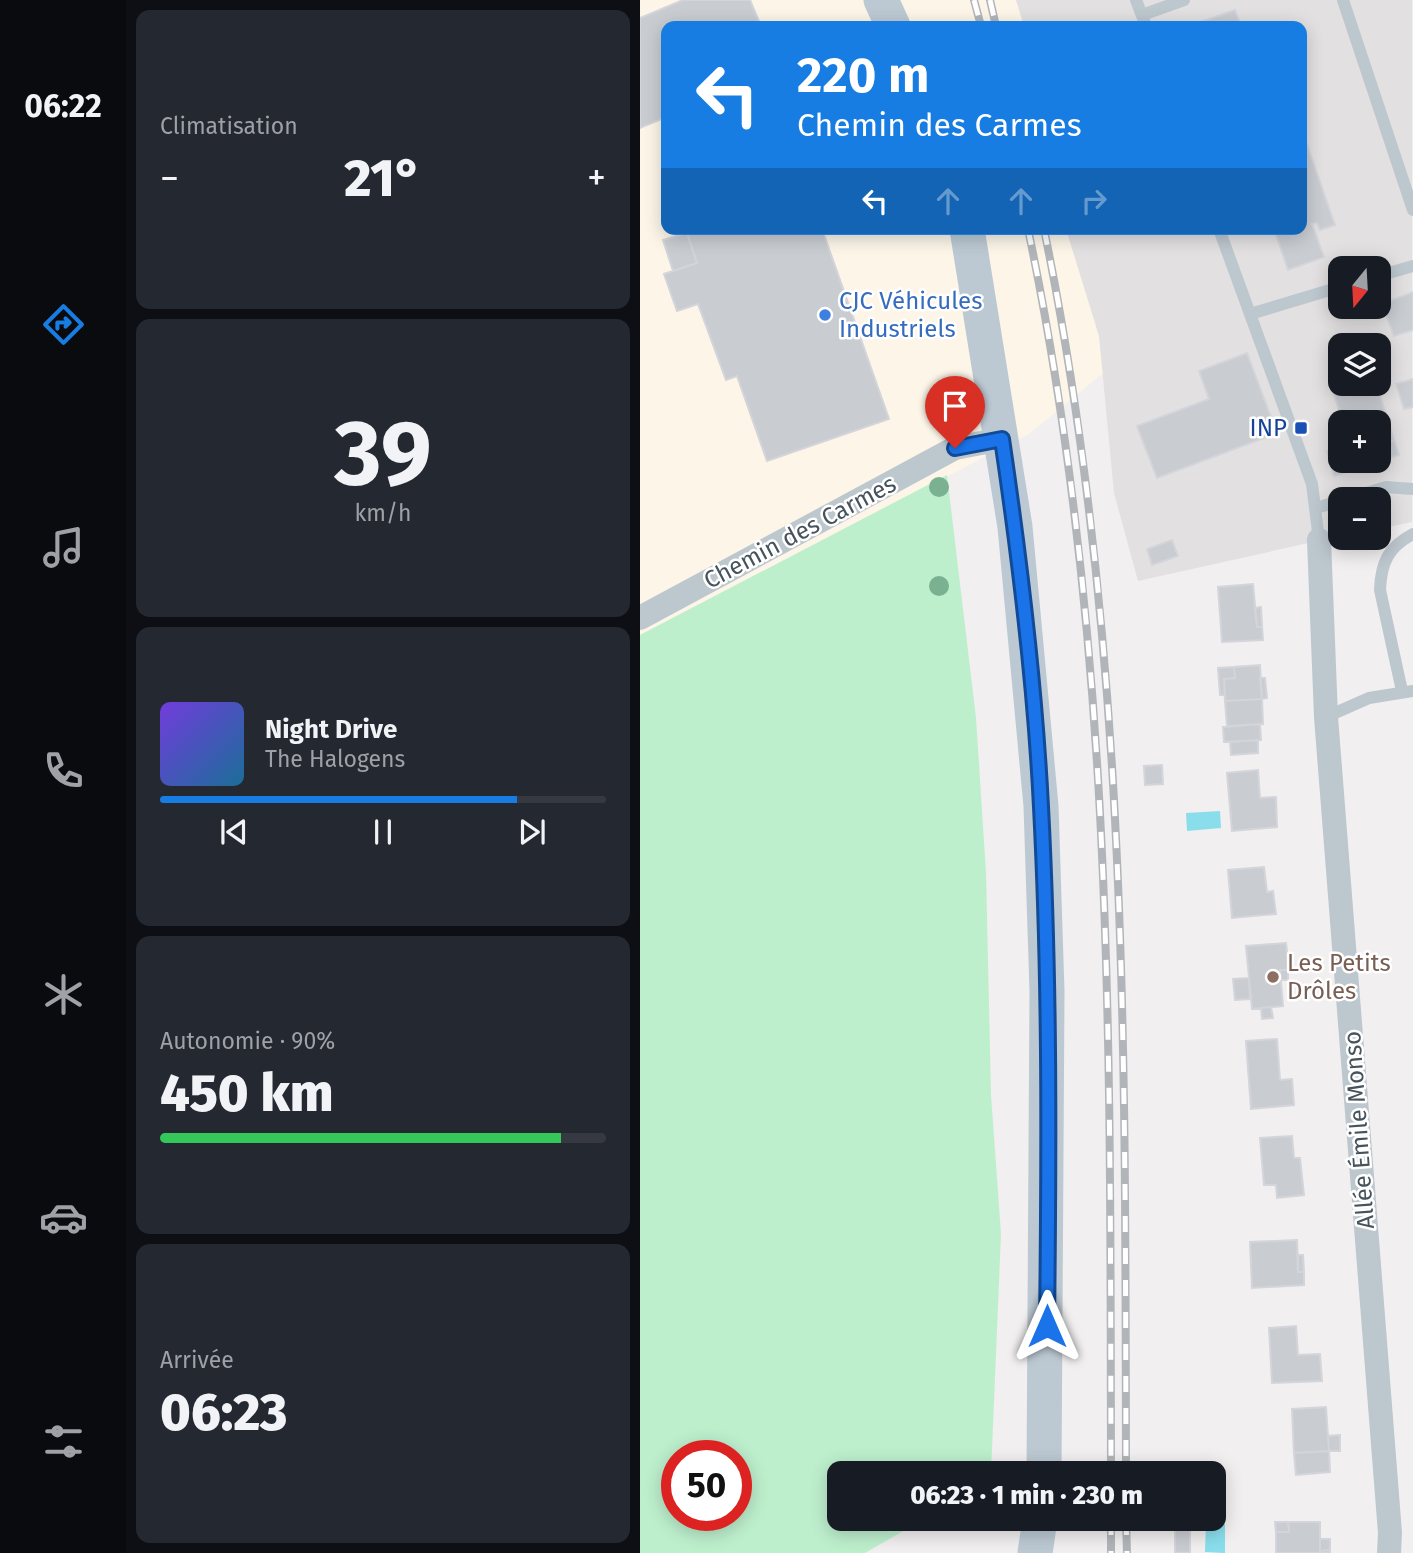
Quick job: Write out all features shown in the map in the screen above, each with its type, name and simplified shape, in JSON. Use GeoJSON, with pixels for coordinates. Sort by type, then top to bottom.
{"type":"FeatureCollection","features":[{"type":"Feature","properties":{"kind":"main road"},"geometry":{"type":"LineString","coordinates":[[881,0],[891,21]]}},
{"type":"Feature","properties":{"kind":"main road"},"geometry":{"type":"LineString","coordinates":[[968,235],[1002,439],[1024,614],[1041,806],[1047,991],[1048,1278],[1044,1461]]}},
{"type":"Feature","properties":{"kind":"main road"},"geometry":{"type":"LineString","coordinates":[[1035,1553],[1038,1531]]}},
{"type":"Feature","properties":{"kind":"street","name":"Chemin des Carmes"},"geometry":{"type":"LineString","coordinates":[[640,618],[955,448],[1002,439]]}},
{"type":"Feature","properties":{"kind":"street","name":"Allée Émile Monso"},"geometry":{"type":"LineString","coordinates":[[1319,540],[1326,717],[1390,1533],[1389,1553]]}},
{"type":"Feature","properties":{"kind":"lane"},"geometry":{"type":"LineString","coordinates":[[1136,0],[1144,20],[1184,0]]}},
{"type":"Feature","properties":{"kind":"lane"},"geometry":{"type":"LineString","coordinates":[[1343,0],[1412,210]]}},
{"type":"Feature","properties":{"kind":"lane"},"geometry":{"type":"LineString","coordinates":[[1221,235],[1312,484],[1319,540]]}},
{"type":"Feature","properties":{"kind":"lane"},"geometry":{"type":"LineString","coordinates":[[1391,272],[1412,266]]}},
{"type":"Feature","properties":{"kind":"lane"},"geometry":{"type":"LineString","coordinates":[[1250,314],[1328,291]]}},
{"type":"Feature","properties":{"kind":"lane"},"geometry":{"type":"LineString","coordinates":[[1391,487],[1412,489]]}},
{"type":"Feature","properties":{"kind":"lane"},"geometry":{"type":"LineString","coordinates":[[1317,508],[1328,505]]}},
{"type":"Feature","properties":{"kind":"lane"},"geometry":{"type":"LineString","coordinates":[[1326,717],[1369,698],[1407,691],[1380,590],[1386,556],[1399,541],[1412,534]]}},
{"type":"Feature","properties":{"kind":"shaded area"},"geometry":{"type":"Polygon","coordinates":[[[640,0],[1412,0],[1343,256],[1328,256],[1328,287],[1102,374],[1029,434],[640,635],[640,0]]]}},
{"type":"Feature","properties":{"kind":"shaded area"},"geometry":{"type":"Polygon","coordinates":[[[1016,0],[1412,0],[1412,522],[1391,526],[1391,487],[1328,487],[1328,539],[1138,581],[1114,493],[1099,336],[1068,235],[1307,235],[1307,21],[1022,21],[1016,0]]]}},
{"type":"Feature","properties":{"kind":"green space"},"geometry":{"type":"Polygon","coordinates":[[[947,475],[976,718],[986,873],[991,1095],[1001,1234],[992,1461],[827,1461],[827,1531],[903,1531],[865,1553],[640,1553],[640,635],[947,475]]]}},
{"type":"Feature","properties":{"kind":"water"},"geometry":{"type":"Polygon","coordinates":[[[1220,811],[1221,828],[1187,831],[1186,813],[1220,811]]]}},
{"type":"Feature","properties":{"kind":"water"},"geometry":{"type":"Polygon","coordinates":[[[1206,1531],[1225,1531],[1225,1553],[1205,1552],[1206,1531]]]}},
{"type":"Feature","properties":{"kind":"building"},"geometry":{"type":"Polygon","coordinates":[[[683,0],[750,0],[759,21],[661,21],[661,119],[640,128],[640,18],[683,0]]]}},
{"type":"Feature","properties":{"kind":"building"},"geometry":{"type":"Polygon","coordinates":[[[1235,10],[1239,21],[1203,21],[1235,10]]]}},
{"type":"Feature","properties":{"kind":"building"},"geometry":{"type":"Polygon","coordinates":[[[1307,144],[1335,225],[1320,230],[1317,223],[1312,224],[1324,257],[1288,270],[1276,235],[1307,235],[1307,144]]]}},
{"type":"Feature","properties":{"kind":"building"},"geometry":{"type":"Polygon","coordinates":[[[688,235],[824,235],[889,419],[767,461],[737,376],[726,380],[698,304],[677,311],[664,274],[697,263],[688,235]]]}},
{"type":"Feature","properties":{"kind":"building"},"geometry":{"type":"Polygon","coordinates":[[[688,235],[697,263],[673,271],[663,240],[688,235]]]}},
{"type":"Feature","properties":{"kind":"building"},"geometry":{"type":"Polygon","coordinates":[[[1413,292],[1413,330],[1394,336],[1388,319],[1391,319],[1391,301],[1413,292]]]}},
{"type":"Feature","properties":{"kind":"building"},"geometry":{"type":"Polygon","coordinates":[[[1247,353],[1277,433],[1157,478],[1137,426],[1209,399],[1199,371],[1247,353]]]}},
{"type":"Feature","properties":{"kind":"building"},"geometry":{"type":"Polygon","coordinates":[[[1413,379],[1413,407],[1404,409],[1396,384],[1413,379]]]}},
{"type":"Feature","properties":{"kind":"building"},"geometry":{"type":"Polygon","coordinates":[[[1334,396],[1380,396],[1385,410],[1339,410],[1334,396]]]}},
{"type":"Feature","properties":{"kind":"building"},"geometry":{"type":"Polygon","coordinates":[[[1394,440],[1399,455],[1391,458],[1391,441],[1394,440]]]}},
{"type":"Feature","properties":{"kind":"building"},"geometry":{"type":"Polygon","coordinates":[[[1172,540],[1178,556],[1152,565],[1147,549],[1172,540]]]}},
{"type":"Feature","properties":{"kind":"building"},"geometry":{"type":"Polygon","coordinates":[[[1253,584],[1257,627],[1262,626],[1263,640],[1222,642],[1218,587],[1253,584]]]}},
{"type":"Feature","properties":{"kind":"building"},"geometry":{"type":"Polygon","coordinates":[[[1261,607],[1262,626],[1257,627],[1255,608],[1261,607]]]}},
{"type":"Feature","properties":{"kind":"building"},"geometry":{"type":"Polygon","coordinates":[[[1260,665],[1262,699],[1225,701],[1224,679],[1235,678],[1234,667],[1260,665]]]}},
{"type":"Feature","properties":{"kind":"building"},"geometry":{"type":"Polygon","coordinates":[[[1234,667],[1235,678],[1224,679],[1225,695],[1220,695],[1218,668],[1234,667]]]}},
{"type":"Feature","properties":{"kind":"building"},"geometry":{"type":"Polygon","coordinates":[[[1260,678],[1265,678],[1267,698],[1262,699],[1260,678]]]}},
{"type":"Feature","properties":{"kind":"building"},"geometry":{"type":"Polygon","coordinates":[[[1262,699],[1263,724],[1227,726],[1225,701],[1262,699]]]}},
{"type":"Feature","properties":{"kind":"building"},"geometry":{"type":"Polygon","coordinates":[[[1260,724],[1261,740],[1224,742],[1223,727],[1260,724]]]}},
{"type":"Feature","properties":{"kind":"building"},"geometry":{"type":"Polygon","coordinates":[[[1258,740],[1258,753],[1231,755],[1230,742],[1258,740]]]}},
{"type":"Feature","properties":{"kind":"building"},"geometry":{"type":"Polygon","coordinates":[[[1162,765],[1163,784],[1145,785],[1144,766],[1162,765]]]}},
{"type":"Feature","properties":{"kind":"building"},"geometry":{"type":"Polygon","coordinates":[[[1258,770],[1260,798],[1276,797],[1277,827],[1232,831],[1227,773],[1258,770]]]}},
{"type":"Feature","properties":{"kind":"building"},"geometry":{"type":"Polygon","coordinates":[[[1264,867],[1267,892],[1273,891],[1276,914],[1232,918],[1228,870],[1264,867]]]}},
{"type":"Feature","properties":{"kind":"building"},"geometry":{"type":"Polygon","coordinates":[[[1286,943],[1289,970],[1280,970],[1283,1006],[1252,1009],[1246,946],[1286,943]]]}},
{"type":"Feature","properties":{"kind":"building"},"geometry":{"type":"Polygon","coordinates":[[[1280,970],[1288,970],[1288,980],[1281,980],[1280,970]]]}},
{"type":"Feature","properties":{"kind":"building"},"geometry":{"type":"Polygon","coordinates":[[[1249,978],[1250,999],[1235,1000],[1233,979],[1249,978]]]}},
{"type":"Feature","properties":{"kind":"building"},"geometry":{"type":"Polygon","coordinates":[[[1271,1007],[1273,1018],[1262,1019],[1261,1008],[1271,1007]]]}},
{"type":"Feature","properties":{"kind":"building"},"geometry":{"type":"Polygon","coordinates":[[[1277,1039],[1280,1080],[1292,1079],[1294,1105],[1251,1109],[1246,1041],[1277,1039]]]}},
{"type":"Feature","properties":{"kind":"building"},"geometry":{"type":"Polygon","coordinates":[[[1292,1136],[1294,1158],[1300,1158],[1304,1195],[1277,1198],[1276,1185],[1264,1185],[1260,1138],[1292,1136]]]}},
{"type":"Feature","properties":{"kind":"building"},"geometry":{"type":"Polygon","coordinates":[[[1297,1240],[1298,1272],[1304,1272],[1304,1285],[1252,1288],[1250,1242],[1297,1240]]]}},
{"type":"Feature","properties":{"kind":"building"},"geometry":{"type":"Polygon","coordinates":[[[1298,1255],[1303,1255],[1304,1272],[1298,1272],[1298,1255]]]}},
{"type":"Feature","properties":{"kind":"building"},"geometry":{"type":"Polygon","coordinates":[[[1296,1326],[1298,1355],[1320,1354],[1322,1381],[1272,1383],[1269,1328],[1296,1326]]]}},
{"type":"Feature","properties":{"kind":"building"},"geometry":{"type":"Polygon","coordinates":[[[1326,1407],[1329,1451],[1294,1453],[1292,1409],[1326,1407]]]}},
{"type":"Feature","properties":{"kind":"building"},"geometry":{"type":"Polygon","coordinates":[[[1340,1435],[1340,1451],[1329,1451],[1328,1436],[1340,1435]]]}},
{"type":"Feature","properties":{"kind":"building"},"geometry":{"type":"Polygon","coordinates":[[[1329,1451],[1330,1472],[1296,1475],[1294,1453],[1329,1451]]]}},
{"type":"Feature","properties":{"kind":"building"},"geometry":{"type":"Polygon","coordinates":[[[1275,1522],[1288,1522],[1289,1532],[1276,1532],[1275,1522]]]}},
{"type":"Feature","properties":{"kind":"building"},"geometry":{"type":"Polygon","coordinates":[[[1288,1522],[1320,1522],[1320,1551],[1330,1550],[1330,1553],[1276,1553],[1276,1532],[1289,1532],[1288,1522]]]}},
{"type":"Feature","properties":{"kind":"building"},"geometry":{"type":"Polygon","coordinates":[[[1175,1531],[1190,1531],[1190,1553],[1175,1553],[1175,1531]]]}},
{"type":"Feature","properties":{"kind":"building"},"geometry":{"type":"Polygon","coordinates":[[[1320,1539],[1330,1539],[1330,1550],[1320,1551],[1320,1539]]]}},
{"type":"Feature","properties":{"kind":"railway"},"geometry":{"type":"LineString","coordinates":[[974,0],[980,21]]}},
{"type":"Feature","properties":{"kind":"railway"},"geometry":{"type":"LineString","coordinates":[[990,0],[995,21]]}},
{"type":"Feature","properties":{"kind":"railway"},"geometry":{"type":"LineString","coordinates":[[1029,235],[1057,384],[1078,539],[1092,694],[1102,849],[1107,1004],[1111,1461]]}},
{"type":"Feature","properties":{"kind":"railway"},"geometry":{"type":"LineString","coordinates":[[1045,235],[1072,384],[1093,539],[1107,694],[1122,1005],[1126,1461]]}},
{"type":"Feature","properties":{"kind":"railway"},"geometry":{"type":"LineString","coordinates":[[1111,1531],[1111,1553]]}},
{"type":"Feature","properties":{"kind":"railway"},"geometry":{"type":"LineString","coordinates":[[1126,1531],[1127,1553]]}},
{"type":"Feature","properties":{"kind":"place","name":"CJC Véhicules Industriels"},"geometry":{"type":"Point","coordinates":[825,315]}},
{"type":"Feature","properties":{"kind":"place","name":"INP"},"geometry":{"type":"Point","coordinates":[1301,428]}},
{"type":"Feature","properties":{"kind":"place","name":"Les Petits Drôles"},"geometry":{"type":"Point","coordinates":[1273,977]}},
{"type":"Feature","properties":{"kind":"route"},"geometry":{"type":"LineString","coordinates":[[955,448],[1002,439],[1015,527],[1041,806],[1047,991],[1047,1326]]}}]}
